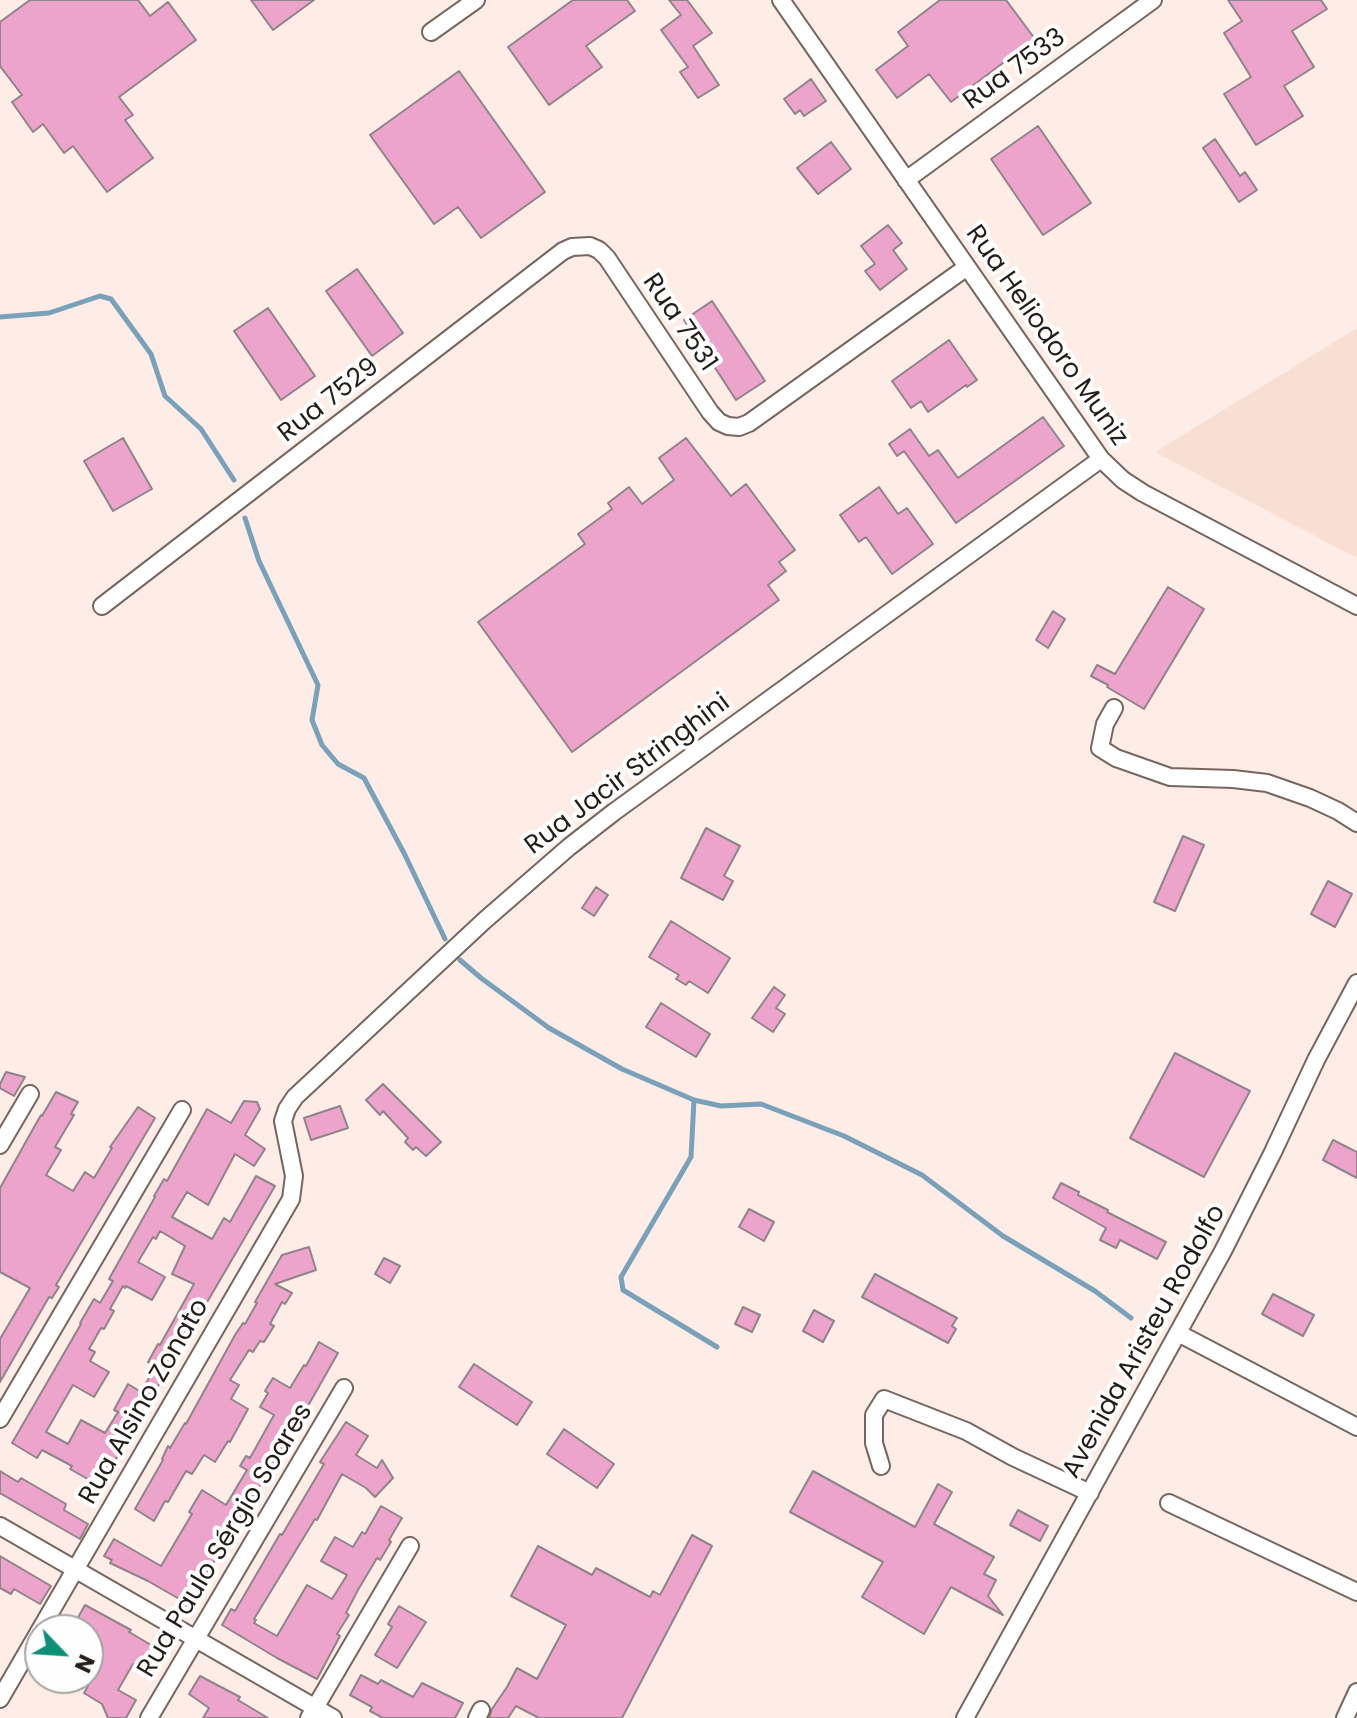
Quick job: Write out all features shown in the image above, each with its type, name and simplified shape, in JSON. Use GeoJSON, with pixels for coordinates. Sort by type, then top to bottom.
{"type":"FeatureCollection","features":[{"type":"Feature","properties":{"kind":"street"},"geometry":{"type":"LineString","coordinates":[[431,32],[476,0]]}},
{"type":"Feature","properties":{"kind":"street","name":"Rua Heliodoro Muniz"},"geometry":{"type":"LineString","coordinates":[[781,0],[1101,459],[1123,480],[1143,493],[1357,606]]}},
{"type":"Feature","properties":{"kind":"street","name":"Rua 7533"},"geometry":{"type":"LineString","coordinates":[[906,180],[1153,0]]}},
{"type":"Feature","properties":{"kind":"street","name":"Rua 7531"},"geometry":{"type":"LineString","coordinates":[[590,246],[607,258],[710,412],[719,422],[739,427],[749,423],[967,267]]}},
{"type":"Feature","properties":{"kind":"street","name":"Rua 7529"},"geometry":{"type":"LineString","coordinates":[[102,606],[563,251],[590,246]]}},
{"type":"Feature","properties":{"kind":"street","name":"Rua Jacir Stringhini"},"geometry":{"type":"LineString","coordinates":[[291,1199],[294,1176],[283,1121],[295,1097],[524,884],[614,812],[1101,459]]}},
{"type":"Feature","properties":{"kind":"street"},"geometry":{"type":"LineString","coordinates":[[1114,708],[1105,724],[1100,748],[1116,758],[1170,777],[1267,783],[1310,798],[1357,823]]}},
{"type":"Feature","properties":{"kind":"street","name":"Avenida Aristeu Rodolfo"},"geometry":{"type":"LineString","coordinates":[[965,1718],[1244,1210],[1357,983]]}},
{"type":"Feature","properties":{"kind":"street"},"geometry":{"type":"LineString","coordinates":[[0,1145],[30,1094]]}},
{"type":"Feature","properties":{"kind":"street"},"geometry":{"type":"LineString","coordinates":[[0,1419],[182,1110]]}},
{"type":"Feature","properties":{"kind":"street","name":"Rua Alsino Zonato"},"geometry":{"type":"LineString","coordinates":[[49,1614],[291,1199]]}},
{"type":"Feature","properties":{"kind":"street"},"geometry":{"type":"LineString","coordinates":[[1178,1333],[1357,1427]]}},
{"type":"Feature","properties":{"kind":"street","name":"Rua Paulo Sérgio Soares"},"geometry":{"type":"LineString","coordinates":[[149,1718],[344,1388]]}},
{"type":"Feature","properties":{"kind":"street"},"geometry":{"type":"LineString","coordinates":[[881,1466],[874,1443],[874,1415],[884,1399],[966,1431],[1090,1493]]}},
{"type":"Feature","properties":{"kind":"street"},"geometry":{"type":"LineString","coordinates":[[1169,1503],[1357,1592]]}},
{"type":"Feature","properties":{"kind":"street"},"geometry":{"type":"LineString","coordinates":[[0,1526],[196,1639],[312,1713],[333,1718]]}},
{"type":"Feature","properties":{"kind":"street"},"geometry":{"type":"LineString","coordinates":[[312,1713],[410,1546]]}},
{"type":"Feature","properties":{"kind":"street","name":"Rua Alsino Zonato"},"geometry":{"type":"LineString","coordinates":[[0,1699],[24,1658]]}},
{"type":"Feature","properties":{"kind":"street"},"geometry":{"type":"LineString","coordinates":[[1345,1718],[1357,1692]]}},
{"type":"Feature","properties":{"kind":"shaded area"},"geometry":{"type":"Polygon","coordinates":[[[1357,328],[1357,558],[1155,452],[1357,328]]]}},
{"type":"Feature","properties":{"kind":"building"},"geometry":{"type":"Polygon","coordinates":[[[30,0],[138,0],[150,16],[168,2],[196,40],[119,97],[133,115],[125,120],[153,158],[107,192],[73,146],[64,153],[43,124],[33,132],[12,102],[22,95],[0,66],[0,22],[30,0]]]}},
{"type":"Feature","properties":{"kind":"building"},"geometry":{"type":"Polygon","coordinates":[[[251,0],[314,0],[273,30],[251,0]]]}},
{"type":"Feature","properties":{"kind":"building"},"geometry":{"type":"Polygon","coordinates":[[[573,0],[627,0],[635,11],[586,46],[602,67],[549,105],[508,47],[573,0]]]}},
{"type":"Feature","properties":{"kind":"building"},"geometry":{"type":"Polygon","coordinates":[[[669,0],[687,0],[712,33],[693,46],[719,85],[698,98],[680,72],[688,67],[661,30],[681,15],[669,0]]]}},
{"type":"Feature","properties":{"kind":"building"},"geometry":{"type":"Polygon","coordinates":[[[940,0],[1006,0],[1035,39],[951,102],[929,74],[897,98],[876,70],[908,46],[898,32],[940,0]]]}},
{"type":"Feature","properties":{"kind":"building"},"geometry":{"type":"Polygon","coordinates":[[[1228,0],[1321,0],[1327,9],[1292,31],[1314,67],[1284,86],[1303,116],[1256,145],[1224,94],[1251,77],[1224,33],[1242,21],[1228,0]]]}},
{"type":"Feature","properties":{"kind":"building"},"geometry":{"type":"Polygon","coordinates":[[[459,71],[545,192],[481,238],[458,207],[434,224],[370,135],[459,71]]]}},
{"type":"Feature","properties":{"kind":"building"},"geometry":{"type":"Polygon","coordinates":[[[811,79],[826,101],[804,116],[800,110],[795,114],[784,99],[811,79]]]}},
{"type":"Feature","properties":{"kind":"building"},"geometry":{"type":"Polygon","coordinates":[[[1038,126],[1091,203],[1043,235],[991,159],[1038,126]]]}},
{"type":"Feature","properties":{"kind":"building"},"geometry":{"type":"Polygon","coordinates":[[[1215,139],[1240,176],[1245,172],[1257,190],[1239,202],[1203,148],[1215,139]]]}},
{"type":"Feature","properties":{"kind":"building"},"geometry":{"type":"Polygon","coordinates":[[[831,142],[851,169],[818,194],[797,168],[831,142]]]}},
{"type":"Feature","properties":{"kind":"building"},"geometry":{"type":"Polygon","coordinates":[[[888,225],[902,243],[893,250],[907,269],[880,290],[865,271],[875,264],[861,246],[888,225]]]}},
{"type":"Feature","properties":{"kind":"building"},"geometry":{"type":"Polygon","coordinates":[[[357,269],[403,333],[372,356],[326,291],[357,269]]]}},
{"type":"Feature","properties":{"kind":"building"},"geometry":{"type":"Polygon","coordinates":[[[712,301],[765,381],[736,400],[684,320],[712,301]]]}},
{"type":"Feature","properties":{"kind":"building"},"geometry":{"type":"Polygon","coordinates":[[[268,308],[315,376],[281,400],[234,331],[268,308]]]}},
{"type":"Feature","properties":{"kind":"building"},"geometry":{"type":"Polygon","coordinates":[[[949,340],[977,380],[928,412],[921,401],[911,408],[892,381],[949,340]]]}},
{"type":"Feature","properties":{"kind":"building"},"geometry":{"type":"Polygon","coordinates":[[[1043,417],[1064,446],[956,523],[904,451],[897,456],[889,444],[910,429],[929,456],[938,450],[958,478],[1043,417]]]}},
{"type":"Feature","properties":{"kind":"building"},"geometry":{"type":"Polygon","coordinates":[[[123,438],[152,489],[113,511],[84,461],[123,438]]]}},
{"type":"Feature","properties":{"kind":"building"},"geometry":{"type":"Polygon","coordinates":[[[686,438],[731,496],[746,484],[795,550],[779,562],[786,571],[768,585],[779,600],[572,752],[478,622],[585,544],[578,534],[612,509],[608,503],[629,487],[642,504],[674,480],[659,458],[686,438]]]}},
{"type":"Feature","properties":{"kind":"building"},"geometry":{"type":"Polygon","coordinates":[[[879,487],[898,514],[907,508],[933,544],[892,574],[866,537],[859,542],[840,515],[879,487]]]}},
{"type":"Feature","properties":{"kind":"building"},"geometry":{"type":"Polygon","coordinates":[[[1168,587],[1204,609],[1144,709],[1091,676],[1097,665],[1115,674],[1168,587]]]}},
{"type":"Feature","properties":{"kind":"building"},"geometry":{"type":"Polygon","coordinates":[[[1053,611],[1065,619],[1048,648],[1036,640],[1053,611]]]}},
{"type":"Feature","properties":{"kind":"building"},"geometry":{"type":"Polygon","coordinates":[[[706,828],[740,846],[724,876],[733,881],[723,900],[681,878],[706,828]]]}},
{"type":"Feature","properties":{"kind":"building"},"geometry":{"type":"Polygon","coordinates":[[[1183,836],[1204,845],[1175,911],[1154,902],[1183,836]]]}},
{"type":"Feature","properties":{"kind":"building"},"geometry":{"type":"Polygon","coordinates":[[[1328,881],[1352,894],[1335,927],[1311,914],[1328,881]]]}},
{"type":"Feature","properties":{"kind":"building"},"geometry":{"type":"Polygon","coordinates":[[[596,887],[608,895],[594,916],[582,908],[596,887]]]}},
{"type":"Feature","properties":{"kind":"building"},"geometry":{"type":"Polygon","coordinates":[[[671,921],[730,958],[708,993],[689,981],[686,985],[676,979],[679,975],[649,957],[671,921]]]}},
{"type":"Feature","properties":{"kind":"building"},"geometry":{"type":"Polygon","coordinates":[[[774,987],[785,995],[776,1008],[785,1014],[773,1032],[752,1018],[774,987]]]}},
{"type":"Feature","properties":{"kind":"building"},"geometry":{"type":"Polygon","coordinates":[[[661,1003],[710,1034],[696,1057],[646,1027],[661,1003]]]}},
{"type":"Feature","properties":{"kind":"building"},"geometry":{"type":"Polygon","coordinates":[[[1175,1053],[1250,1091],[1204,1177],[1130,1138],[1175,1053]]]}},
{"type":"Feature","properties":{"kind":"building"},"geometry":{"type":"Polygon","coordinates":[[[6,1072],[25,1077],[14,1096],[0,1088],[6,1072]]]}},
{"type":"Feature","properties":{"kind":"building"},"geometry":{"type":"Polygon","coordinates":[[[383,1084],[441,1142],[426,1156],[416,1147],[413,1150],[405,1142],[408,1138],[383,1111],[380,1115],[366,1100],[383,1084]]]}},
{"type":"Feature","properties":{"kind":"building"},"geometry":{"type":"Polygon","coordinates":[[[56,1092],[78,1102],[55,1147],[61,1150],[46,1175],[73,1191],[85,1172],[94,1178],[110,1147],[138,1107],[155,1118],[56,1285],[59,1287],[52,1298],[49,1297],[0,1382],[0,1339],[30,1288],[0,1272],[0,1188],[56,1092]]]}},
{"type":"Feature","properties":{"kind":"building"},"geometry":{"type":"Polygon","coordinates":[[[244,1101],[257,1102],[260,1109],[245,1135],[265,1149],[254,1166],[235,1154],[208,1205],[187,1192],[172,1217],[212,1239],[224,1218],[230,1222],[256,1176],[275,1186],[151,1398],[139,1424],[100,1486],[42,1450],[37,1458],[12,1443],[94,1299],[100,1303],[113,1281],[109,1279],[154,1196],[164,1179],[167,1181],[207,1109],[231,1123],[244,1101]],[[160,1231],[156,1239],[153,1237],[138,1262],[165,1277],[152,1300],[123,1286],[110,1309],[114,1311],[89,1349],[95,1352],[90,1361],[109,1372],[94,1397],[73,1385],[46,1432],[68,1444],[81,1420],[105,1433],[118,1412],[114,1410],[128,1384],[141,1392],[156,1366],[148,1362],[194,1284],[172,1274],[185,1246],[160,1231]]]}},
{"type":"Feature","properties":{"kind":"building"},"geometry":{"type":"Polygon","coordinates":[[[340,1106],[348,1128],[311,1140],[304,1118],[340,1106]]]}},
{"type":"Feature","properties":{"kind":"building"},"geometry":{"type":"Polygon","coordinates":[[[1333,1140],[1357,1152],[1357,1178],[1323,1160],[1333,1140]]]}},
{"type":"Feature","properties":{"kind":"building"},"geometry":{"type":"Polygon","coordinates":[[[1061,1183],[1107,1212],[1166,1242],[1157,1259],[1120,1240],[1116,1248],[1100,1240],[1106,1228],[1053,1198],[1061,1183]]]}},
{"type":"Feature","properties":{"kind":"building"},"geometry":{"type":"Polygon","coordinates":[[[749,1209],[774,1222],[764,1241],[739,1227],[749,1209]]]}},
{"type":"Feature","properties":{"kind":"building"},"geometry":{"type":"Polygon","coordinates":[[[309,1247],[316,1270],[275,1284],[292,1293],[285,1304],[282,1302],[270,1324],[274,1326],[264,1342],[260,1341],[253,1352],[249,1350],[230,1380],[239,1385],[231,1399],[248,1409],[230,1442],[215,1462],[204,1455],[192,1474],[186,1471],[154,1521],[135,1509],[168,1446],[170,1448],[186,1424],[282,1255],[309,1247]]]}},
{"type":"Feature","properties":{"kind":"building"},"geometry":{"type":"Polygon","coordinates":[[[384,1258],[400,1266],[390,1283],[375,1274],[384,1258]]]}},
{"type":"Feature","properties":{"kind":"building"},"geometry":{"type":"Polygon","coordinates":[[[875,1274],[957,1318],[952,1326],[956,1329],[948,1343],[862,1297],[875,1274]]]}},
{"type":"Feature","properties":{"kind":"building"},"geometry":{"type":"Polygon","coordinates":[[[1273,1294],[1314,1315],[1303,1336],[1262,1314],[1273,1294]]]}},
{"type":"Feature","properties":{"kind":"building"},"geometry":{"type":"Polygon","coordinates":[[[743,1307],[760,1315],[752,1332],[735,1324],[743,1307]]]}},
{"type":"Feature","properties":{"kind":"building"},"geometry":{"type":"Polygon","coordinates":[[[814,1310],[834,1321],[823,1342],[803,1331],[814,1310]]]}},
{"type":"Feature","properties":{"kind":"building"},"geometry":{"type":"Polygon","coordinates":[[[319,1342],[338,1353],[200,1585],[206,1588],[192,1612],[179,1604],[181,1600],[110,1563],[112,1560],[104,1556],[114,1539],[161,1566],[192,1514],[189,1512],[202,1490],[226,1505],[247,1470],[240,1466],[246,1456],[250,1458],[274,1415],[260,1407],[268,1393],[265,1391],[273,1378],[290,1388],[319,1342]]]}},
{"type":"Feature","properties":{"kind":"building"},"geometry":{"type":"Polygon","coordinates":[[[474,1364],[532,1402],[517,1425],[459,1387],[474,1364]]]}},
{"type":"Feature","properties":{"kind":"building"},"geometry":{"type":"Polygon","coordinates":[[[346,1422],[368,1436],[356,1455],[377,1468],[382,1460],[393,1478],[375,1497],[342,1474],[317,1520],[254,1619],[254,1623],[277,1636],[307,1585],[332,1599],[347,1575],[321,1561],[335,1537],[353,1547],[362,1532],[365,1534],[381,1506],[402,1518],[380,1560],[377,1558],[358,1590],[346,1613],[349,1615],[337,1634],[340,1636],[317,1679],[222,1625],[231,1609],[235,1611],[282,1535],[324,1464],[320,1462],[346,1422]]]}},
{"type":"Feature","properties":{"kind":"building"},"geometry":{"type":"Polygon","coordinates":[[[564,1429],[614,1464],[597,1488],[547,1454],[564,1429]]]}},
{"type":"Feature","properties":{"kind":"building"},"geometry":{"type":"Polygon","coordinates":[[[0,1471],[18,1482],[21,1478],[66,1504],[64,1510],[88,1524],[80,1539],[0,1493],[0,1471]]]}},
{"type":"Feature","properties":{"kind":"building"},"geometry":{"type":"Polygon","coordinates":[[[813,1471],[915,1527],[938,1484],[952,1492],[934,1524],[994,1557],[984,1574],[996,1580],[988,1596],[1003,1615],[951,1587],[924,1634],[862,1597],[883,1562],[790,1512],[813,1471]]]}},
{"type":"Feature","properties":{"kind":"building"},"geometry":{"type":"Polygon","coordinates":[[[1018,1510],[1048,1526],[1040,1541],[1010,1525],[1018,1510]]]}},
{"type":"Feature","properties":{"kind":"building"},"geometry":{"type":"Polygon","coordinates":[[[692,1535],[712,1546],[622,1718],[539,1718],[516,1706],[508,1718],[489,1718],[517,1668],[537,1679],[566,1625],[511,1596],[538,1546],[592,1575],[596,1568],[650,1597],[653,1591],[660,1595],[692,1535]]]}},
{"type":"Feature","properties":{"kind":"building"},"geometry":{"type":"Polygon","coordinates":[[[0,1556],[51,1586],[40,1604],[14,1589],[11,1594],[0,1588],[0,1556]]]}},
{"type":"Feature","properties":{"kind":"building"},"geometry":{"type":"Polygon","coordinates":[[[85,1605],[102,1614],[80,1614],[85,1605]]]}},
{"type":"Feature","properties":{"kind":"building"},"geometry":{"type":"Polygon","coordinates":[[[399,1606],[426,1622],[397,1668],[375,1655],[392,1627],[388,1624],[399,1606]]]}},
{"type":"Feature","properties":{"kind":"building"},"geometry":{"type":"Polygon","coordinates":[[[104,1615],[163,1652],[150,1675],[133,1664],[118,1690],[136,1700],[126,1718],[108,1718],[102,1704],[86,1694],[104,1694],[104,1615]]]}},
{"type":"Feature","properties":{"kind":"building"},"geometry":{"type":"Polygon","coordinates":[[[361,1675],[378,1684],[381,1680],[413,1697],[422,1683],[463,1703],[455,1718],[383,1718],[370,1711],[372,1707],[350,1695],[361,1675]]]}},
{"type":"Feature","properties":{"kind":"building"},"geometry":{"type":"Polygon","coordinates":[[[200,1676],[240,1697],[238,1700],[268,1718],[203,1718],[209,1708],[189,1694],[200,1676]]]}},
{"type":"Feature","properties":{"kind":"waterway"},"geometry":{"type":"LineString","coordinates":[[0,317],[49,313],[100,296],[111,299],[151,354],[165,396],[201,429],[234,480]]}},
{"type":"Feature","properties":{"kind":"waterway"},"geometry":{"type":"LineString","coordinates":[[245,518],[259,561],[318,685],[312,720],[322,745],[338,764],[364,778],[445,939]]}},
{"type":"Feature","properties":{"kind":"waterway"},"geometry":{"type":"LineString","coordinates":[[460,960],[549,1028],[622,1069],[694,1100],[721,1106],[761,1104],[844,1136],[922,1175],[1003,1236],[1095,1291],[1131,1318]]}},
{"type":"Feature","properties":{"kind":"waterway"},"geometry":{"type":"LineString","coordinates":[[694,1100],[691,1157],[621,1277],[623,1290],[717,1347]]}}]}
